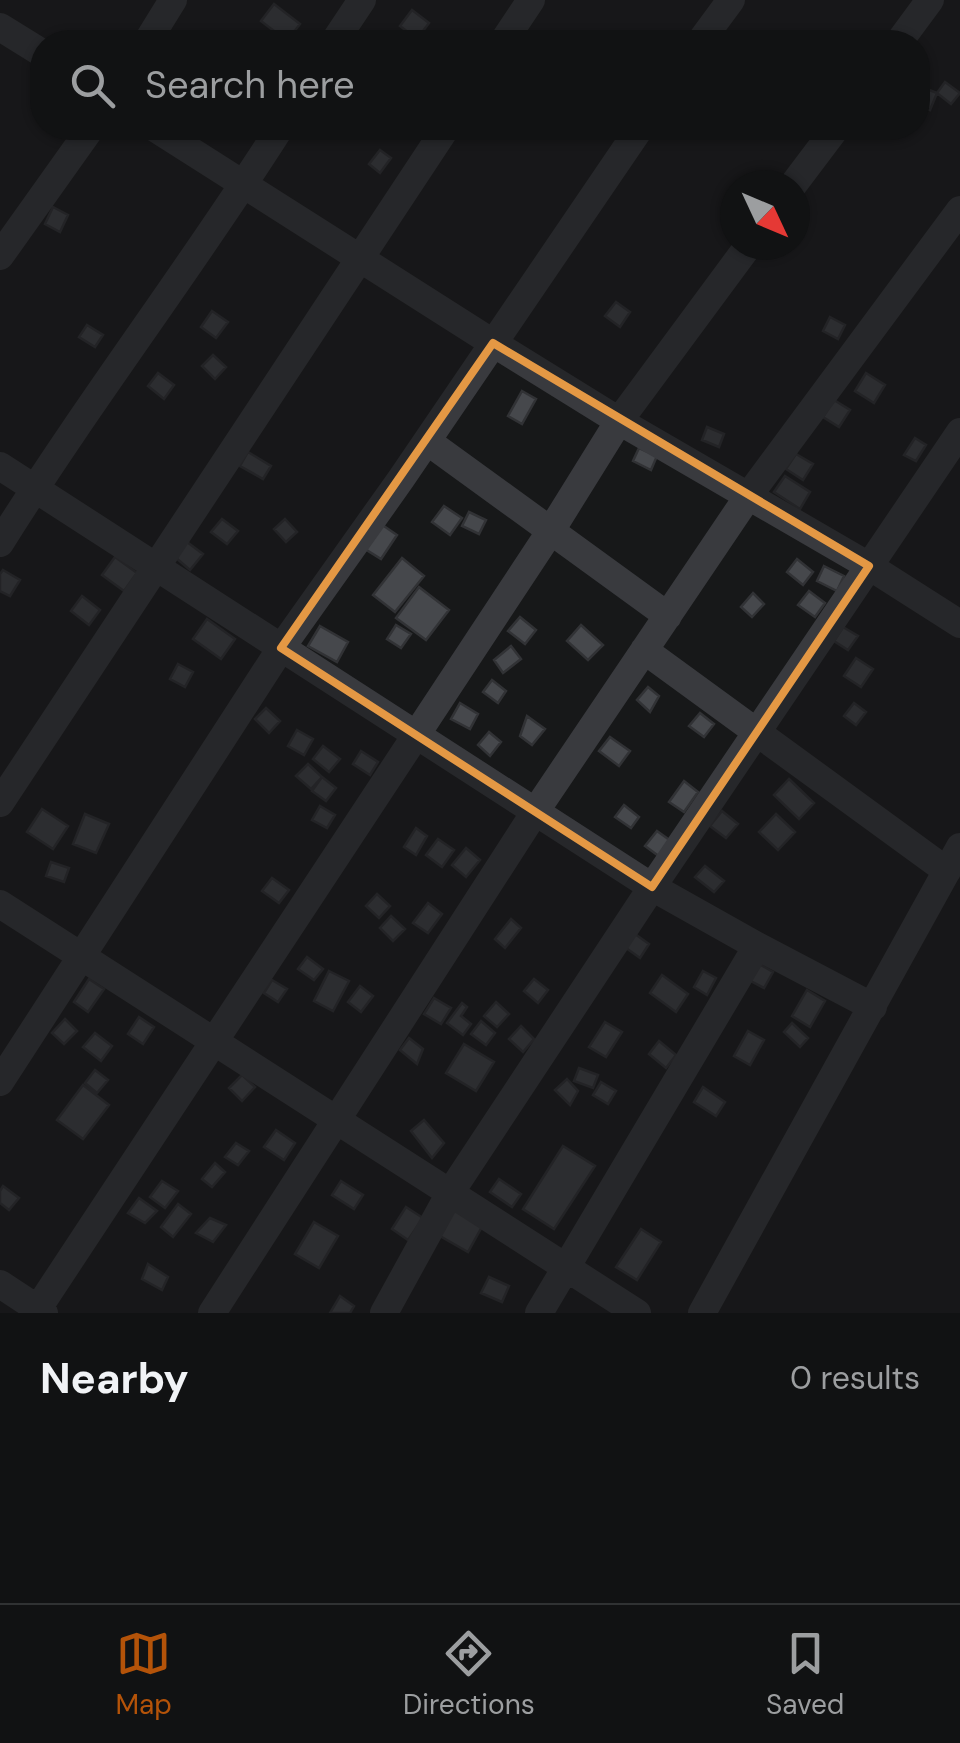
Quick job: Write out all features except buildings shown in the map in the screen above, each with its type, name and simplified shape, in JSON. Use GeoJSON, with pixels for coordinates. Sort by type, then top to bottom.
{"type":"FeatureCollection","features":[{"type":"Feature","properties":{"kind":"street"},"geometry":{"type":"LineString","coordinates":[[154,30],[173,0]]}},
{"type":"Feature","properties":{"kind":"street"},"geometry":{"type":"LineString","coordinates":[[342,30],[362,0]]}},
{"type":"Feature","properties":{"kind":"street"},"geometry":{"type":"LineString","coordinates":[[511,30],[531,0]]}},
{"type":"Feature","properties":{"kind":"street"},"geometry":{"type":"LineString","coordinates":[[709,30],[731,0]]}},
{"type":"Feature","properties":{"kind":"street"},"geometry":{"type":"LineString","coordinates":[[907,30],[930,0]]}},
{"type":"Feature","properties":{"kind":"street"},"geometry":{"type":"LineString","coordinates":[[0,27],[30,46]]}},
{"type":"Feature","properties":{"kind":"street"},"geometry":{"type":"LineString","coordinates":[[0,256],[82,140]]}},
{"type":"Feature","properties":{"kind":"street"},"geometry":{"type":"LineString","coordinates":[[174,140],[493,343],[960,624]]}},
{"type":"Feature","properties":{"kind":"street"},"geometry":{"type":"LineString","coordinates":[[0,542],[272,140]]}},
{"type":"Feature","properties":{"kind":"street"},"geometry":{"type":"LineString","coordinates":[[0,803],[438,140]]}},
{"type":"Feature","properties":{"kind":"street"},"geometry":{"type":"LineString","coordinates":[[0,1082],[281,648],[632,140]]}},
{"type":"Feature","properties":{"kind":"street"},"geometry":{"type":"LineString","coordinates":[[804,170],[827,140]]}},
{"type":"Feature","properties":{"kind":"street"},"geometry":{"type":"LineString","coordinates":[[212,1313],[535,812],[749,495],[960,210]]}},
{"type":"Feature","properties":{"kind":"street"},"geometry":{"type":"LineString","coordinates":[[0,1284],[39,1312],[550,532],[619,420],[738,260]]}},
{"type":"Feature","properties":{"kind":"street"},"geometry":{"type":"LineString","coordinates":[[384,1313],[450,1193],[960,432]]}},
{"type":"Feature","properties":{"kind":"street"},"geometry":{"type":"LineString","coordinates":[[426,441],[668,616]]}},
{"type":"Feature","properties":{"kind":"street"},"geometry":{"type":"LineString","coordinates":[[0,466],[652,887],[873,1006]]}},
{"type":"Feature","properties":{"kind":"street"},"geometry":{"type":"LineString","coordinates":[[644,650],[758,733],[953,859],[702,1313]]}},
{"type":"Feature","properties":{"kind":"street"},"geometry":{"type":"LineString","coordinates":[[0,904],[637,1313]]}},
{"type":"Feature","properties":{"kind":"street"},"geometry":{"type":"LineString","coordinates":[[539,1313],[757,946]]}},
{"type":"Feature","properties":{"kind":"highlighted area"},"geometry":{"type":"Polygon","coordinates":[[[493,343],[869,566],[652,887],[281,648],[493,343]]]}}]}
